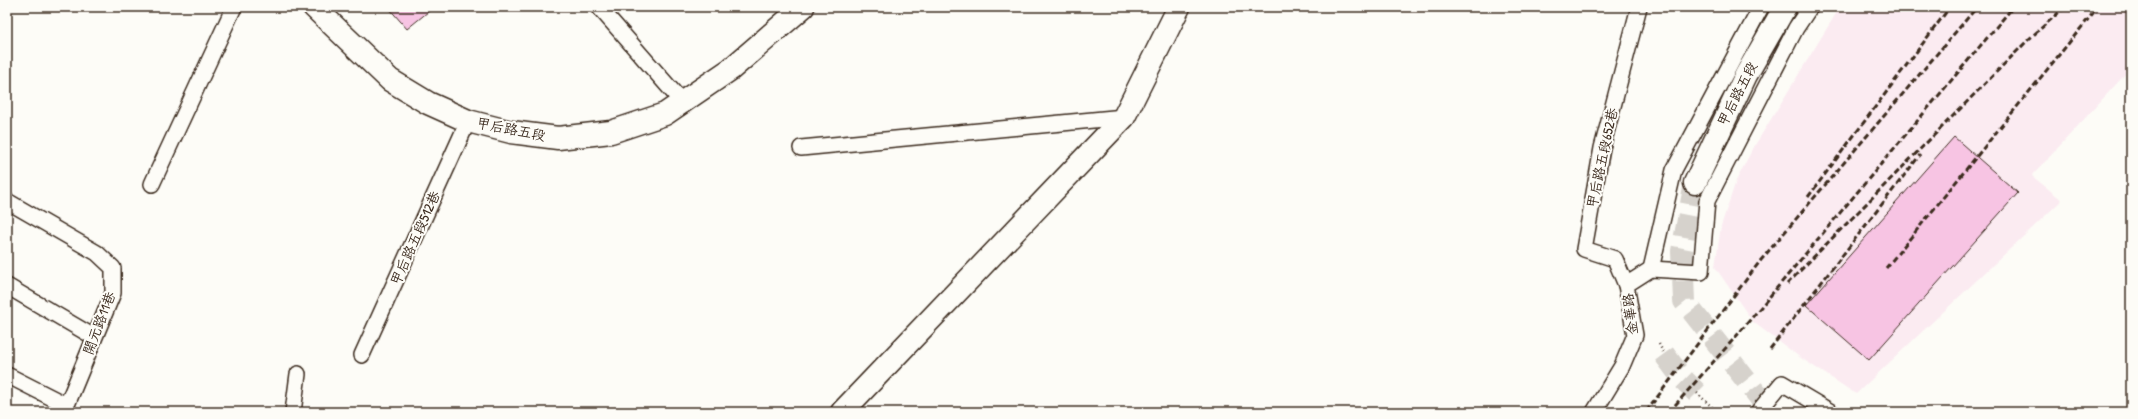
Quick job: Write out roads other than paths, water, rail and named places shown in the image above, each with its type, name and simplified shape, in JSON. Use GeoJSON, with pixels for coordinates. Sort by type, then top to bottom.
{"type":"FeatureCollection","features":[{"type":"Feature","properties":{"kind":"street","name":"甲后路五段"},"geometry":{"type":"LineString","coordinates":[[314,7],[390,80],[428,103],[468,121],[511,132],[558,138],[610,132],[665,114],[731,69],[803,7]]}},
{"type":"Feature","properties":{"kind":"street"},"geometry":{"type":"LineString","coordinates":[[842,412],[1124,117],[1180,7]]}},
{"type":"Feature","properties":{"kind":"street","name":"甲后路五段"},"geometry":{"type":"LineString","coordinates":[[1695,183],[1746,75],[1785,7]]}},
{"type":"Feature","properties":{"kind":"lane"},"geometry":{"type":"LineString","coordinates":[[152,184],[234,7]]}},
{"type":"Feature","properties":{"kind":"lane"},"geometry":{"type":"LineString","coordinates":[[599,7],[682,102]]}},
{"type":"Feature","properties":{"kind":"lane","name":"甲后路五段652巷"},"geometry":{"type":"LineString","coordinates":[[1626,285],[1615,259],[1584,249],[1602,148],[1639,7]]}},
{"type":"Feature","properties":{"kind":"lane"},"geometry":{"type":"LineString","coordinates":[[1761,7],[1674,170],[1651,269],[1701,272],[1707,202],[1796,28],[1810,7]]}},
{"type":"Feature","properties":{"kind":"lane"},"geometry":{"type":"LineString","coordinates":[[801,148],[1124,117]]}},
{"type":"Feature","properties":{"kind":"lane","name":"甲后路五段512巷"},"geometry":{"type":"LineString","coordinates":[[362,355],[468,121]]}},
{"type":"Feature","properties":{"kind":"lane","name":"開元路11巷"},"geometry":{"type":"LineString","coordinates":[[7,201],[97,253],[113,268],[112,293],[65,409],[7,375]]}},
{"type":"Feature","properties":{"kind":"lane","name":"金華路"},"geometry":{"type":"LineString","coordinates":[[1594,412],[1622,366],[1635,335],[1626,285],[1651,269]]}},
{"type":"Feature","properties":{"kind":"lane"},"geometry":{"type":"LineString","coordinates":[[7,286],[94,337]]}},
{"type":"Feature","properties":{"kind":"lane"},"geometry":{"type":"LineString","coordinates":[[293,412],[298,374]]}},
{"type":"Feature","properties":{"kind":"lane"},"geometry":{"type":"LineString","coordinates":[[1758,412],[1782,383],[1831,412]]}},
{"type":"Feature","properties":{"kind":"tunnel"},"geometry":{"type":"LineString","coordinates":[[1695,183],[1682,251],[1684,301],[1771,412]]}},
{"type":"Feature","properties":{"kind":"tunnel"},"geometry":{"type":"LineString","coordinates":[[1664,354],[1682,378],[1697,393]]}},
{"type":"Feature","properties":{"kind":"railway"},"geometry":{"type":"LineString","coordinates":[[1808,197],[1950,7]]}},
{"type":"Feature","properties":{"kind":"railway"},"geometry":{"type":"LineString","coordinates":[[1646,412],[1761,260],[1977,7]]}},
{"type":"Feature","properties":{"kind":"railway"},"geometry":{"type":"LineString","coordinates":[[1669,412],[1739,333],[2013,7]]}},
{"type":"Feature","properties":{"kind":"railway"},"geometry":{"type":"LineString","coordinates":[[1787,284],[2029,39],[2065,7]]}},
{"type":"Feature","properties":{"kind":"railway"},"geometry":{"type":"LineString","coordinates":[[1886,268],[2098,7]]}},
{"type":"Feature","properties":{"kind":"railway"},"geometry":{"type":"LineString","coordinates":[[1770,349],[1920,155]]}}]}
